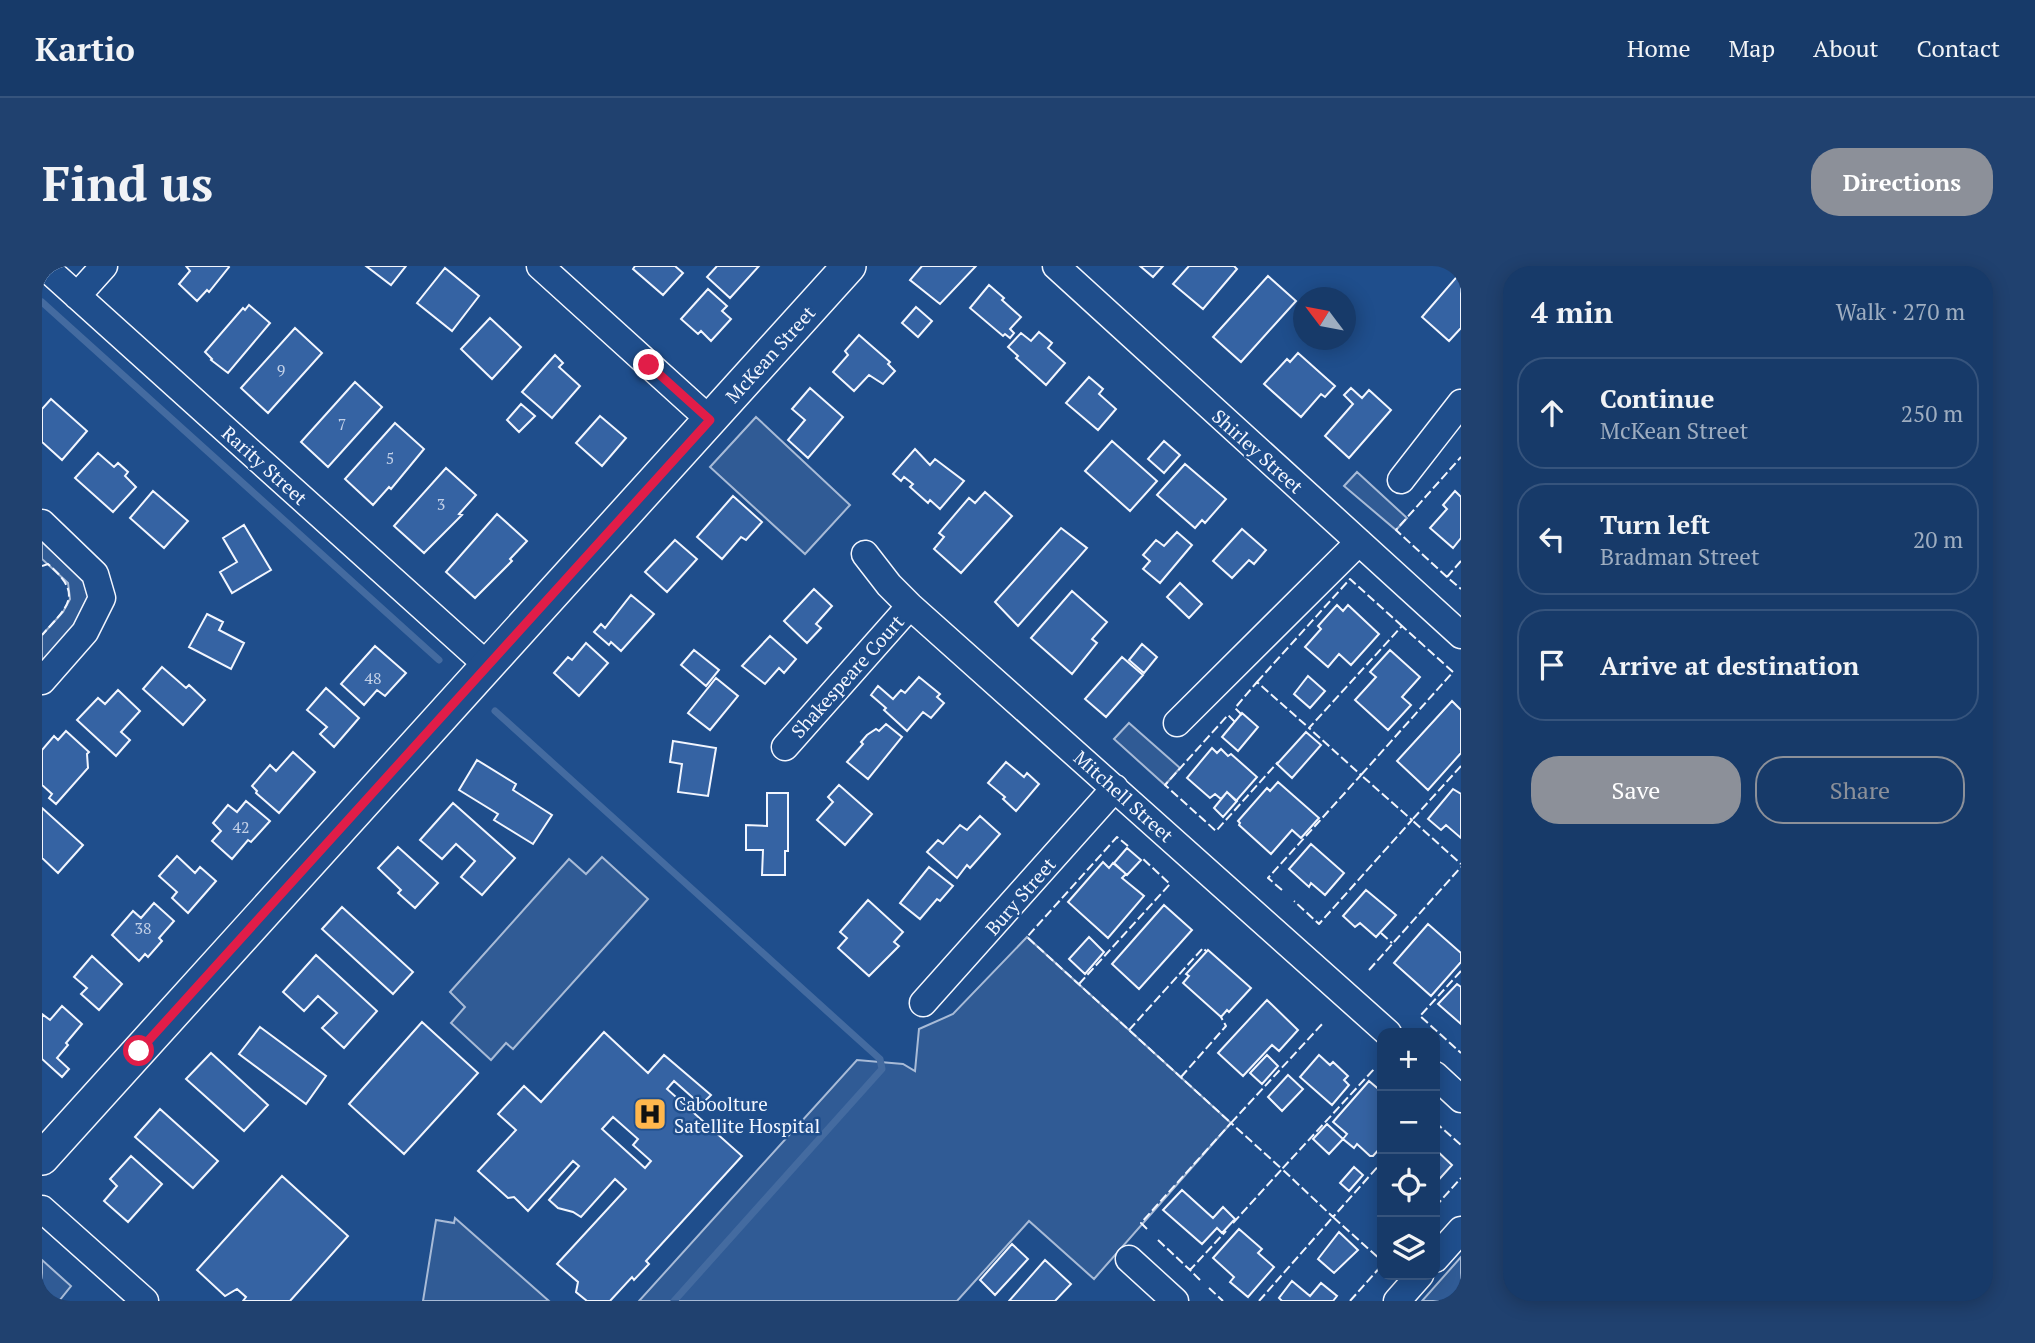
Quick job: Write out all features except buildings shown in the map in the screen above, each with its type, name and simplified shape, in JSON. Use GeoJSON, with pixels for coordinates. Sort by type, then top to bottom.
{"type":"FeatureCollection","features":[{"type":"Feature","properties":{"kind":"main road","name":"McKean Street"},"geometry":{"type":"LineString","coordinates":[[42,1158],[849,266]]}},
{"type":"Feature","properties":{"kind":"street","name":"Rarity Street"},"geometry":{"type":"LineString","coordinates":[[44,266],[487,665]]}},
{"type":"Feature","properties":{"kind":"street"},"geometry":{"type":"LineString","coordinates":[[77,296],[104,266]]}},
{"type":"Feature","properties":{"kind":"street"},"geometry":{"type":"LineString","coordinates":[[540,266],[710,420]]}},
{"type":"Feature","properties":{"kind":"street","name":"Shirley Street"},"geometry":{"type":"LineString","coordinates":[[1056,266],[1461,635]]}},
{"type":"Feature","properties":{"kind":"street"},"geometry":{"type":"LineString","coordinates":[[1401,480],[1461,403]]}},
{"type":"Feature","properties":{"kind":"street"},"geometry":{"type":"LineString","coordinates":[[42,523],[95,574],[102,598],[89,628],[42,681]]}},
{"type":"Feature","properties":{"kind":"street"},"geometry":{"type":"LineString","coordinates":[[1177,723],[1359,542]]}},
{"type":"Feature","properties":{"kind":"street","name":"Mitchell Street"},"geometry":{"type":"LineString","coordinates":[[865,554],[889,585],[910,606],[1382,1028]]}},
{"type":"Feature","properties":{"kind":"street","name":"Shakespeare Court"},"geometry":{"type":"LineString","coordinates":[[785,747],[910,606]]}},
{"type":"Feature","properties":{"kind":"street","name":"Bury Street"},"geometry":{"type":"LineString","coordinates":[[923,1003],[1115,788]]}},
{"type":"Feature","properties":{"kind":"street"},"geometry":{"type":"LineString","coordinates":[[1440,1080],[1461,1099]]}},
{"type":"Feature","properties":{"kind":"street"},"geometry":{"type":"LineString","coordinates":[[42,1209],[145,1301]]}},
{"type":"Feature","properties":{"kind":"street"},"geometry":{"type":"LineString","coordinates":[[1440,1253],[1461,1230]]}},
{"type":"Feature","properties":{"kind":"street"},"geometry":{"type":"LineString","coordinates":[[1129,1259],[1175,1301]]}},
{"type":"Feature","properties":{"kind":"street"},"geometry":{"type":"LineString","coordinates":[[1396,1301],[1415,1280]]}},
{"type":"Feature","properties":{"kind":"shaded area"},"geometry":{"type":"Polygon","coordinates":[[[756,417],[850,505],[805,554],[710,467],[756,417]]]}},
{"type":"Feature","properties":{"kind":"shaded area"},"geometry":{"type":"Polygon","coordinates":[[[1357,472],[1407,518],[1396,530],[1344,486],[1357,472]]]}},
{"type":"Feature","properties":{"kind":"shaded area"},"geometry":{"type":"Polygon","coordinates":[[[42,542],[84,581],[89,591],[90,610],[42,667],[42,635],[63,612],[70,599],[68,583],[42,559],[42,542]]]}},
{"type":"Feature","properties":{"kind":"shaded area"},"geometry":{"type":"Polygon","coordinates":[[[1129,723],[1180,768],[1165,785],[1114,739],[1129,723]]]}},
{"type":"Feature","properties":{"kind":"shaded area"},"geometry":{"type":"Polygon","coordinates":[[[602,857],[648,899],[513,1049],[506,1043],[491,1060],[451,1023],[465,1007],[450,992],[569,859],[586,874],[602,857]]]}},
{"type":"Feature","properties":{"kind":"shaded area"},"geometry":{"type":"Polygon","coordinates":[[[1027,937],[1231,1123],[1094,1279],[1029,1221],[957,1301],[639,1301],[857,1060],[903,1064],[915,1071],[919,1029],[953,1014],[1027,937]]]}},
{"type":"Feature","properties":{"kind":"shaded area"},"geometry":{"type":"Polygon","coordinates":[[[455,1218],[549,1301],[423,1301],[436,1220],[454,1223],[455,1218]]]}},
{"type":"Feature","properties":{"kind":"shaded area"},"geometry":{"type":"Polygon","coordinates":[[[1461,1257],[1461,1288],[1449,1301],[1422,1301],[1461,1257]]]}},
{"type":"Feature","properties":{"kind":"shaded area"},"geometry":{"type":"Polygon","coordinates":[[[42,1260],[71,1286],[59,1301],[42,1301],[42,1260]]]}},
{"type":"Feature","properties":{"kind":"waterway"},"geometry":{"type":"LineString","coordinates":[[42,302],[439,660]]}},
{"type":"Feature","properties":{"kind":"waterway"},"geometry":{"type":"LineString","coordinates":[[495,711],[880,1059],[882,1069],[674,1301]]}},
{"type":"Feature","properties":{"kind":"fence"},"geometry":{"type":"LineString","coordinates":[[1447,577],[1396,530],[1461,457]]}},
{"type":"Feature","properties":{"kind":"fence"},"geometry":{"type":"LineString","coordinates":[[1461,561],[1447,577],[1461,589]]}},
{"type":"Feature","properties":{"kind":"fence"},"geometry":{"type":"LineString","coordinates":[[42,566],[48,564],[66,584],[69,592],[65,608],[42,635]]}},
{"type":"Feature","properties":{"kind":"fence"},"geometry":{"type":"LineString","coordinates":[[1257,682],[1350,579],[1402,626]]}},
{"type":"Feature","properties":{"kind":"fence"},"geometry":{"type":"LineString","coordinates":[[1282,890],[1268,878],[1361,775],[1309,728],[1402,626],[1453,672],[1361,775],[1412,820],[1319,924],[1294,901]]}},
{"type":"Feature","properties":{"kind":"fence"},"geometry":{"type":"LineString","coordinates":[[1242,715],[1235,708],[1257,682],[1309,728]]}},
{"type":"Feature","properties":{"kind":"fence"},"geometry":{"type":"LineString","coordinates":[[1235,722],[1228,715],[1165,785],[1216,831],[1278,762]]}},
{"type":"Feature","properties":{"kind":"fence"},"geometry":{"type":"LineString","coordinates":[[1461,766],[1412,820],[1461,864]]}},
{"type":"Feature","properties":{"kind":"fence"},"geometry":{"type":"LineString","coordinates":[[1128,846],[1117,837],[1027,937],[1231,1123],[1324,1022]]}},
{"type":"Feature","properties":{"kind":"fence"},"geometry":{"type":"LineString","coordinates":[[1079,984],[1170,884],[1142,858]]}},
{"type":"Feature","properties":{"kind":"fence"},"geometry":{"type":"LineString","coordinates":[[1369,970],[1461,867]]}},
{"type":"Feature","properties":{"kind":"fence"},"geometry":{"type":"LineString","coordinates":[[1381,933],[1392,943]]}},
{"type":"Feature","properties":{"kind":"fence"},"geometry":{"type":"LineString","coordinates":[[1129,1030],[1203,948],[1206,951]]}},
{"type":"Feature","properties":{"kind":"fence"},"geometry":{"type":"LineString","coordinates":[[1461,971],[1420,1016],[1461,1053]]}},
{"type":"Feature","properties":{"kind":"fence"},"geometry":{"type":"LineString","coordinates":[[1181,1077],[1226,1026],[1221,1017]]}},
{"type":"Feature","properties":{"kind":"fence"},"geometry":{"type":"LineString","coordinates":[[1147,1229],[1141,1223],[1231,1123],[1282,1169],[1375,1068]]}},
{"type":"Feature","properties":{"kind":"fence"},"geometry":{"type":"LineString","coordinates":[[1440,1126],[1461,1145]]}},
{"type":"Feature","properties":{"kind":"fence"},"geometry":{"type":"LineString","coordinates":[[1233,1223],[1282,1169],[1333,1217],[1377,1168]]}},
{"type":"Feature","properties":{"kind":"fence"},"geometry":{"type":"LineString","coordinates":[[1440,1201],[1461,1178]]}},
{"type":"Feature","properties":{"kind":"fence"},"geometry":{"type":"LineString","coordinates":[[1259,1301],[1333,1217],[1377,1257]]}},
{"type":"Feature","properties":{"kind":"fence"},"geometry":{"type":"LineString","coordinates":[[1200,1280],[1190,1270],[1226,1231]]}},
{"type":"Feature","properties":{"kind":"fence"},"geometry":{"type":"LineString","coordinates":[[1158,1240],[1190,1270]]}},
{"type":"Feature","properties":{"kind":"fence"},"geometry":{"type":"LineString","coordinates":[[1350,1301],[1377,1271]]}},
{"type":"Feature","properties":{"kind":"fence"},"geometry":{"type":"LineString","coordinates":[[1209,1288],[1223,1301]]}},
{"type":"Feature","properties":{"kind":"fence"},"geometry":{"type":"LineString","coordinates":[[1449,1301],[1452,1298],[1455,1301]]}},
{"type":"Feature","properties":{"kind":"place","name":"Caboolture Satellite Hospital"},"geometry":{"type":"Point","coordinates":[650,1114]}},
{"type":"Feature","properties":{"kind":"route"},"geometry":{"type":"LineString","coordinates":[[139,1051],[710,420],[649,365]]}}]}
